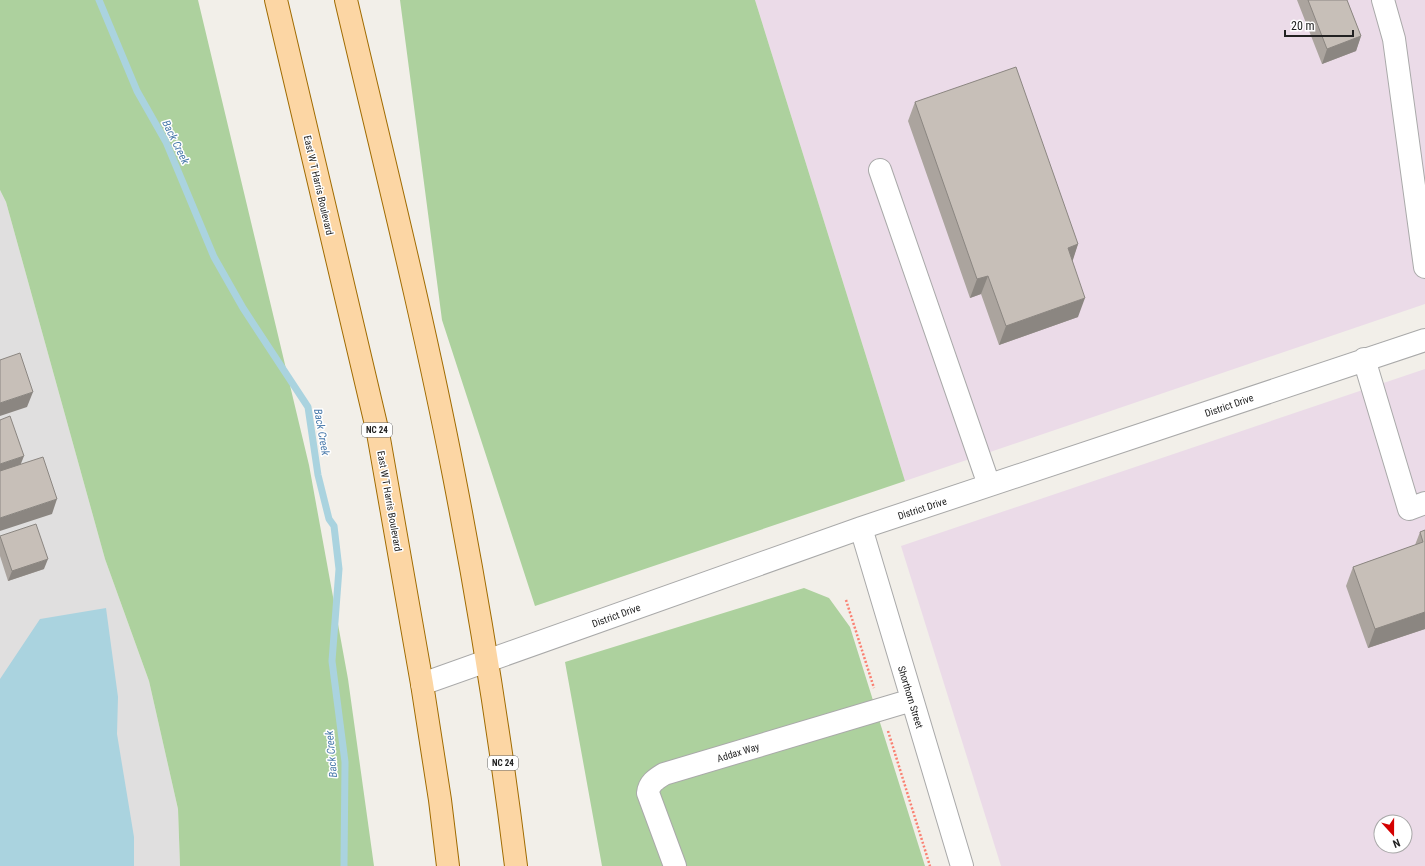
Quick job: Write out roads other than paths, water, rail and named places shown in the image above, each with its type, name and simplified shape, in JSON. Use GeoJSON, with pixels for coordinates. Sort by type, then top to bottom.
{"type":"FeatureCollection","features":[{"type":"Feature","properties":{"kind":"main road","name":"East W T Harris Boulevard"},"geometry":{"type":"LineString","coordinates":[[276,0],[378,433],[422,684],[440,800],[448,866]]}},
{"type":"Feature","properties":{"kind":"main road","name":"NC 24"},"geometry":{"type":"LineString","coordinates":[[346,0],[424,335],[454,476],[487,661],[506,782],[516,866]]}},
{"type":"Feature","properties":{"kind":"street"},"geometry":{"type":"LineString","coordinates":[[1383,0],[1394,38],[1425,267]]}},
{"type":"Feature","properties":{"kind":"street"},"geometry":{"type":"LineString","coordinates":[[880,170],[989,485]]}},
{"type":"Feature","properties":{"kind":"street","name":"District Drive"},"geometry":{"type":"LineString","coordinates":[[422,684],[860,528],[1364,359],[1425,340]]}},
{"type":"Feature","properties":{"kind":"street"},"geometry":{"type":"LineString","coordinates":[[1364,359],[1409,509],[1425,503]]}},
{"type":"Feature","properties":{"kind":"street","name":"Shorthorn Street"},"geometry":{"type":"LineString","coordinates":[[860,528],[962,866]]}},
{"type":"Feature","properties":{"kind":"street","name":"Addax Way"},"geometry":{"type":"LineString","coordinates":[[675,866],[648,793],[649,786],[656,779],[664,774],[912,700]]}},
{"type":"Feature","properties":{"kind":"water"},"geometry":{"type":"Polygon","coordinates":[[[106,608],[118,697],[117,734],[134,837],[134,866],[0,866],[0,679],[40,619],[106,608]]]}},
{"type":"Feature","properties":{"kind":"waterway","name":"Back Creek"},"geometry":{"type":"LineString","coordinates":[[99,0],[137,91],[166,142],[214,257],[243,308],[308,407],[318,475],[329,519],[334,526],[339,569],[332,661],[345,762],[344,866]]}}]}
